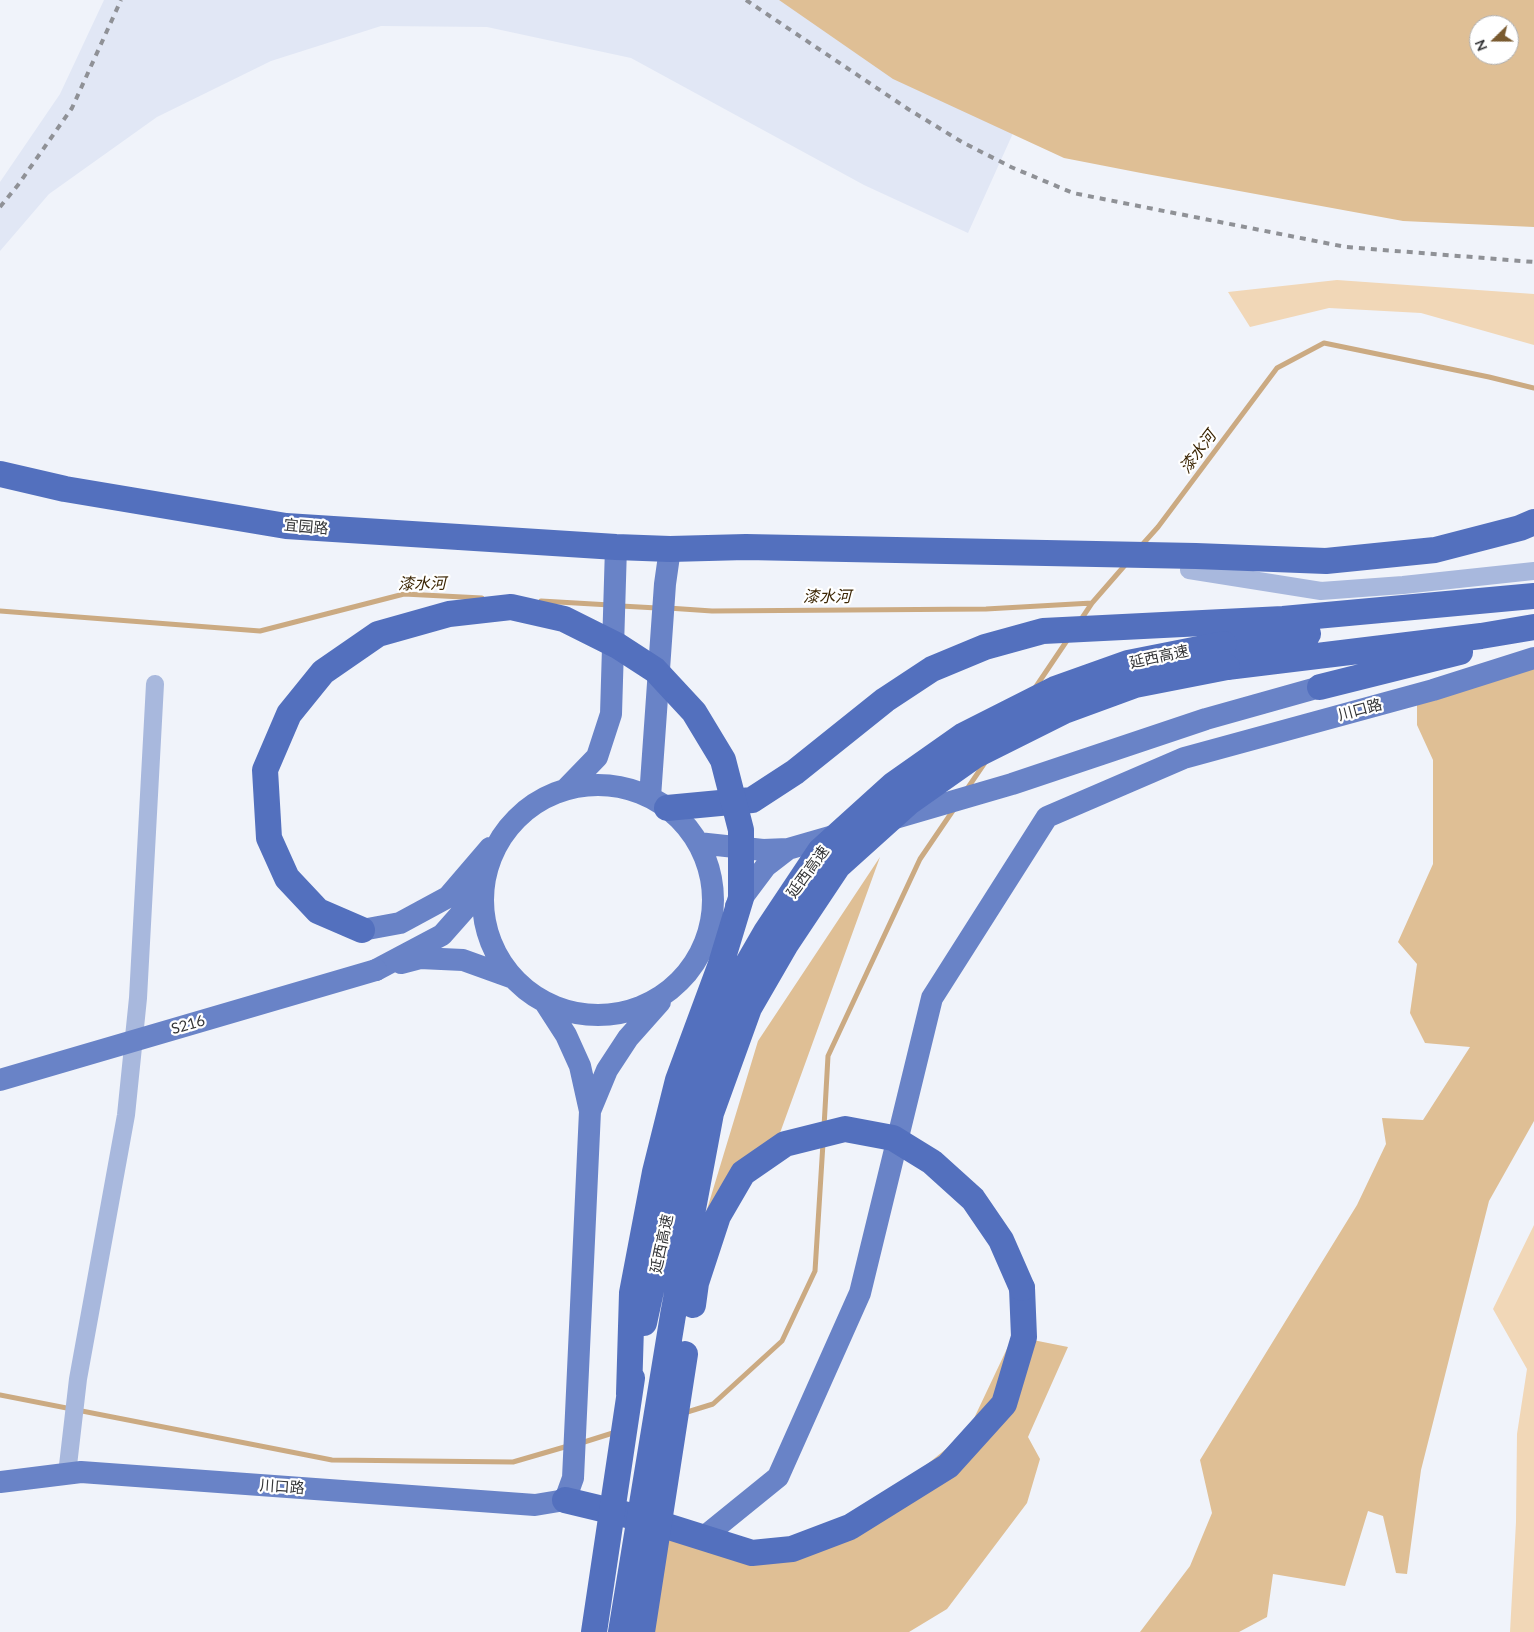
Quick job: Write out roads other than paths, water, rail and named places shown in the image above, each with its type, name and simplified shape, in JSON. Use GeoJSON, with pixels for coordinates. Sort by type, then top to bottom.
{"type":"FeatureCollection","features":[{"type":"Feature","properties":{"kind":"highway","name":"宜园路"},"geometry":{"type":"LineString","coordinates":[[0,474],[65,489],[286,526],[745,554]]}},
{"type":"Feature","properties":{"kind":"highway"},"geometry":{"type":"LineString","coordinates":[[745,554],[1186,555],[1326,561],[1435,550],[1520,528],[1534,522]]}},
{"type":"Feature","properties":{"kind":"highway"},"geometry":{"type":"LineString","coordinates":[[745,554],[1189,570],[1354,573],[1447,561],[1534,541]]}},
{"type":"Feature","properties":{"kind":"highway"},"geometry":{"type":"LineString","coordinates":[[659,803],[752,800],[795,772],[886,700],[932,669],[985,647],[1043,631],[1283,619],[1534,596]]}},
{"type":"Feature","properties":{"kind":"highway","name":"延西高速"},"geometry":{"type":"LineString","coordinates":[[621,1632],[673,1316],[712,1113],[749,1008],[786,944],[838,866],[908,803],[976,755],[1064,711],[1135,685],[1225,656],[1534,603]]}},
{"type":"Feature","properties":{"kind":"highway"},"geometry":{"type":"LineString","coordinates":[[362,930],[318,911],[287,878],[270,838],[265,770],[289,714],[323,672],[378,634],[449,614],[511,606],[564,619],[618,646],[655,670],[694,712],[724,760],[741,830],[742,898],[721,964],[678,1080],[655,1172],[632,1293],[629,1394]]}},
{"type":"Feature","properties":{"kind":"highway","name":"延西高速"},"geometry":{"type":"LineString","coordinates":[[594,1632],[629,1394],[676,1176],[700,1083],[729,996],[766,932],[820,851],[893,785],[964,734],[1055,689],[1128,662],[1481,636],[1534,627]]}},
{"type":"Feature","properties":{"kind":"highway"},"geometry":{"type":"LineString","coordinates":[[1320,687],[1534,634]]}},
{"type":"Feature","properties":{"kind":"highway"},"geometry":{"type":"LineString","coordinates":[[569,1489],[644,1519],[704,1537],[752,1553],[792,1549],[850,1527],[948,1466],[1004,1404],[1024,1337],[1022,1288],[1001,1240],[973,1199],[932,1162],[893,1138],[845,1129],[785,1144],[743,1173],[718,1216],[696,1283],[642,1632]]}},
{"type":"Feature","properties":{"kind":"main road"},"geometry":{"type":"LineString","coordinates":[[566,789],[597,757],[611,714],[616,547]]}},
{"type":"Feature","properties":{"kind":"main road"},"geometry":{"type":"LineString","coordinates":[[659,803],[656,731],[665,584],[670,549]]}},
{"type":"Feature","properties":{"kind":"main road","name":"川口路"},"geometry":{"type":"LineString","coordinates":[[1184,758],[1433,690],[1534,658]]}},
{"type":"Feature","properties":{"kind":"main road"},"geometry":{"type":"LineString","coordinates":[[698,843],[763,850],[788,848],[1012,784],[1206,719],[1320,687]]}},
{"type":"Feature","properties":{"kind":"main road"},"geometry":{"type":"LineString","coordinates":[[1108,751],[1184,758]]}},
{"type":"Feature","properties":{"kind":"main road"},"geometry":{"type":"LineString","coordinates":[[704,1537],[778,1477],[860,1293],[932,998],[1047,817],[1184,758]]}},
{"type":"Feature","properties":{"kind":"main road"},"geometry":{"type":"LineString","coordinates":[[362,930],[400,923],[448,897],[514,821],[538,802],[566,789],[594,785],[623,788],[659,803],[684,824],[698,843],[712,879],[712,918],[700,955]]}},
{"type":"Feature","properties":{"kind":"main road"},"geometry":{"type":"LineString","coordinates":[[376,970],[442,935],[465,909],[488,866],[498,842],[514,821]]}},
{"type":"Feature","properties":{"kind":"main road"},"geometry":{"type":"LineString","coordinates":[[590,1112],[607,1070],[628,1038],[686,975],[766,866],[788,848]]}},
{"type":"Feature","properties":{"kind":"main road"},"geometry":{"type":"LineString","coordinates":[[488,866],[483,895],[485,925],[496,953],[513,978],[528,992],[546,1004],[577,1014],[610,1016],[641,1008],[670,992]]}},
{"type":"Feature","properties":{"kind":"main road"},"geometry":{"type":"LineString","coordinates":[[376,970],[420,958],[463,960],[513,978]]}},
{"type":"Feature","properties":{"kind":"main road","name":"S216"},"geometry":{"type":"LineString","coordinates":[[0,1080],[376,970]]}},
{"type":"Feature","properties":{"kind":"main road"},"geometry":{"type":"LineString","coordinates":[[546,1004],[566,1035],[580,1066],[590,1112],[576,1410],[569,1489]]}},
{"type":"Feature","properties":{"kind":"main road","name":"川口路"},"geometry":{"type":"LineString","coordinates":[[0,1482],[91,1473],[535,1505],[569,1489]]}},
{"type":"Feature","properties":{"kind":"street"},"geometry":{"type":"LineString","coordinates":[[1189,570],[1321,591],[1403,585],[1534,571]]}},
{"type":"Feature","properties":{"kind":"street"},"geometry":{"type":"LineString","coordinates":[[67,1474],[78,1379],[126,1115],[138,998],[155,684]]}},
{"type":"Feature","properties":{"kind":"waterway","name":"漆水河"},"geometry":{"type":"LineString","coordinates":[[1141,546],[1158,527],[1277,368],[1324,343],[1534,388]]}},
{"type":"Feature","properties":{"kind":"waterway","name":"漆水河"},"geometry":{"type":"LineString","coordinates":[[1080,621],[1092,603],[1126,564]]}},
{"type":"Feature","properties":{"kind":"waterway","name":"漆水河"},"geometry":{"type":"LineString","coordinates":[[0,611],[260,631],[404,594],[482,598]]}},
{"type":"Feature","properties":{"kind":"waterway","name":"漆水河"},"geometry":{"type":"LineString","coordinates":[[541,601],[610,605]]}},
{"type":"Feature","properties":{"kind":"waterway","name":"漆水河"},"geometry":{"type":"LineString","coordinates":[[668,608],[712,611],[986,609],[1092,603]]}},
{"type":"Feature","properties":{"kind":"waterway","name":"漆水河"},"geometry":{"type":"LineString","coordinates":[[621,606],[657,608]]}},
{"type":"Feature","properties":{"kind":"waterway"},"geometry":{"type":"LineString","coordinates":[[1035,688],[1068,639]]}},
{"type":"Feature","properties":{"kind":"waterway"},"geometry":{"type":"LineString","coordinates":[[967,789],[986,761]]}},
{"type":"Feature","properties":{"kind":"waterway"},"geometry":{"type":"LineString","coordinates":[[824,1127],[828,1056],[920,859],[954,809]]}},
{"type":"Feature","properties":{"kind":"waterway"},"geometry":{"type":"LineString","coordinates":[[684,1413],[713,1404],[782,1341],[815,1271],[823,1143]]}},
{"type":"Feature","properties":{"kind":"waterway"},"geometry":{"type":"LineString","coordinates":[[0,1395],[332,1460],[513,1462],[568,1446]]}},
{"type":"Feature","properties":{"kind":"waterway"},"geometry":{"type":"LineString","coordinates":[[581,1443],[616,1432]]}},
{"type":"Feature","properties":{"kind":"railway"},"geometry":{"type":"LineString","coordinates":[[0,207],[18,185],[72,108],[121,0]]}},
{"type":"Feature","properties":{"kind":"railway"},"geometry":{"type":"LineString","coordinates":[[746,0],[908,109],[962,142],[1011,167],[1073,193],[1346,247],[1534,262]]}}]}
